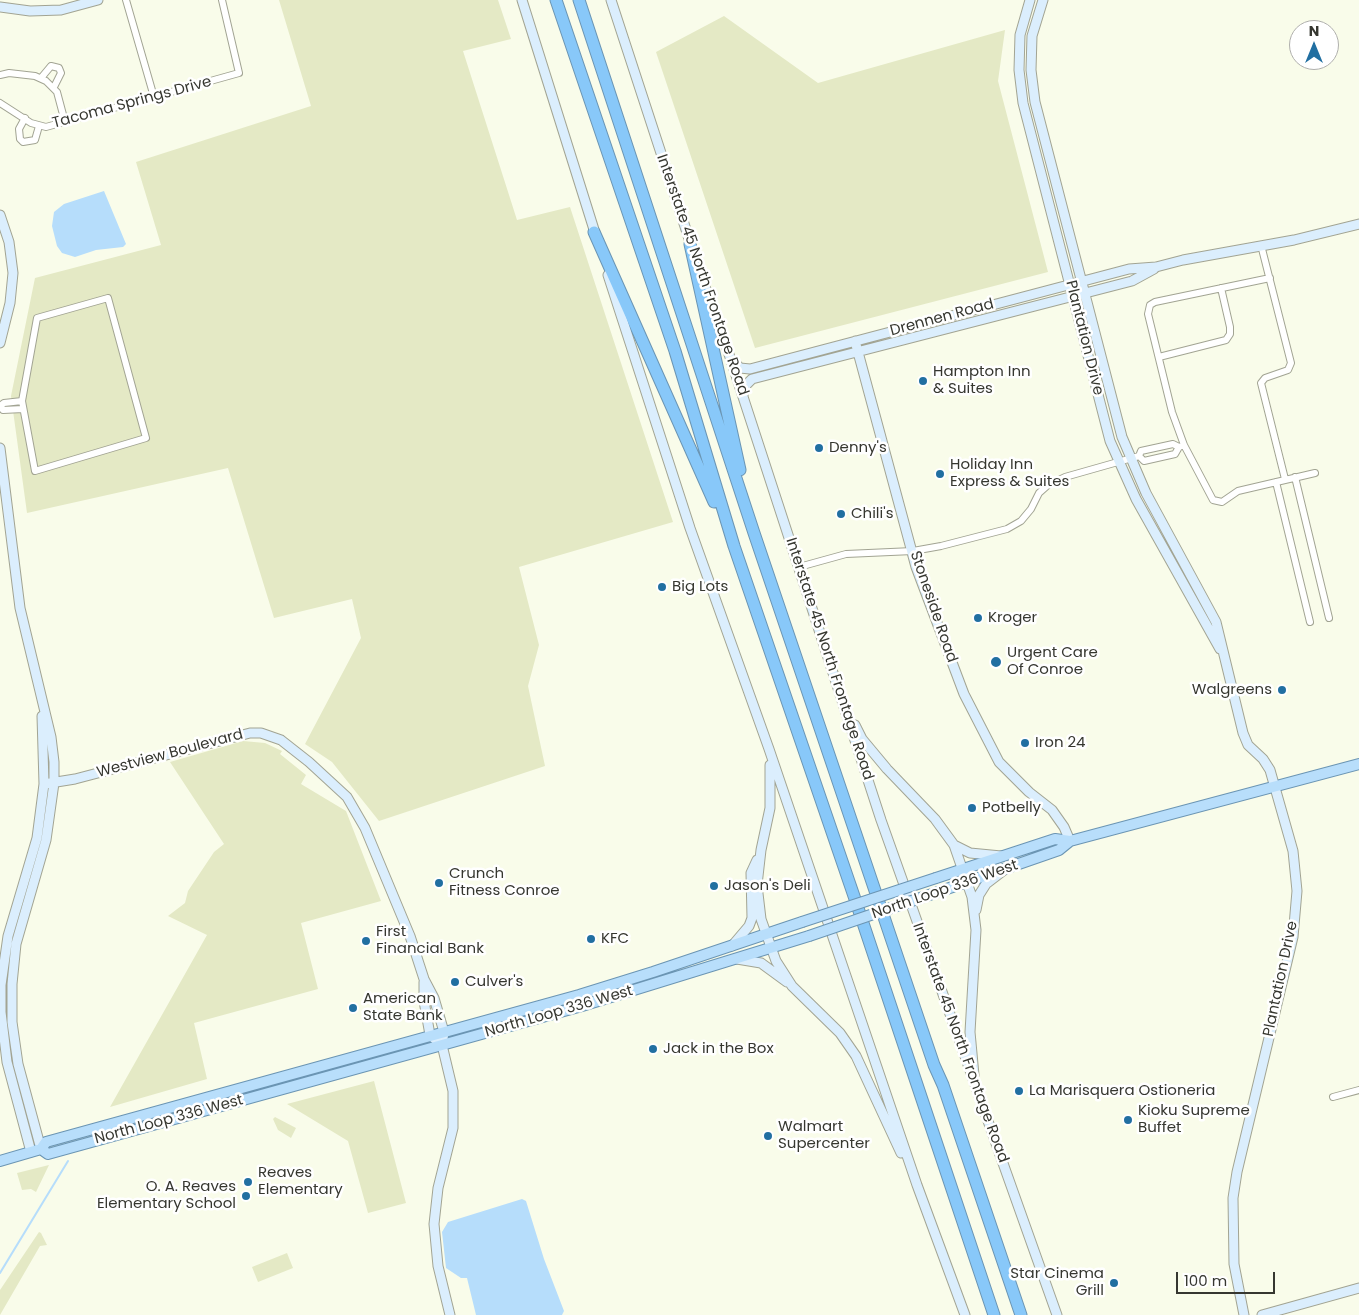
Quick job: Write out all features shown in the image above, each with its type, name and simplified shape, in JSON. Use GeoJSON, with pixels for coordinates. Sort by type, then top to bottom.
{"type":"FeatureCollection","features":[{"type":"Feature","properties":{"kind":"highway"},"geometry":{"type":"LineString","coordinates":[[556,0],[675,351],[734,546],[856,902],[994,1315]]}},
{"type":"Feature","properties":{"kind":"highway"},"geometry":{"type":"LineString","coordinates":[[579,0],[754,533],[930,1056],[943,1085],[1021,1315]]}},
{"type":"Feature","properties":{"kind":"highway"},"geometry":{"type":"LineString","coordinates":[[594,232],[734,546]]}},
{"type":"Feature","properties":{"kind":"highway"},"geometry":{"type":"LineString","coordinates":[[690,244],[754,533]]}},
{"type":"Feature","properties":{"kind":"main road","name":"North Loop 336 West"},"geometry":{"type":"LineString","coordinates":[[0,1160],[41,1149],[46,1142],[597,989],[731,947],[1055,839],[1070,841],[1359,764]]}},
{"type":"Feature","properties":{"kind":"main road","name":"North Loop 336 West"},"geometry":{"type":"LineString","coordinates":[[41,1149],[48,1154],[582,1006],[772,948],[1003,871],[1059,850],[1070,841]]}},
{"type":"Feature","properties":{"kind":"main road"},"geometry":{"type":"LineString","coordinates":[[260,1083],[262,1095]]}},
{"type":"Feature","properties":{"kind":"street"},"geometry":{"type":"LineString","coordinates":[[0,7],[30,11],[61,10],[98,0]]}},
{"type":"Feature","properties":{"kind":"street"},"geometry":{"type":"LineString","coordinates":[[126,0],[154,97]]}},
{"type":"Feature","properties":{"kind":"street","name":"Tacoma Springs Drive"},"geometry":{"type":"LineString","coordinates":[[0,103],[40,126],[65,122],[240,72],[222,0]]}},
{"type":"Feature","properties":{"kind":"street"},"geometry":{"type":"LineString","coordinates":[[522,0],[594,232],[690,528],[769,750],[917,1185],[965,1315]]}},
{"type":"Feature","properties":{"kind":"street","name":"Interstate 45 North Frontage Road"},"geometry":{"type":"LineString","coordinates":[[611,0],[690,244],[732,360],[881,820],[1057,1315]]}},
{"type":"Feature","properties":{"kind":"street","name":"Plantation Drive"},"geometry":{"type":"LineString","coordinates":[[1030,0],[1020,35],[1019,70],[1023,104],[1071,284],[1094,385],[1118,462],[1136,499],[1206,626],[1223,653]]}},
{"type":"Feature","properties":{"kind":"street","name":"Plantation Drive"},"geometry":{"type":"LineString","coordinates":[[1043,0],[1035,28],[1031,70],[1035,102],[1082,281],[1106,382],[1146,493],[1216,622],[1248,745],[1263,759],[1270,770],[1293,851],[1296,897],[1289,954],[1237,1169],[1233,1198],[1234,1264],[1244,1315]]}},
{"type":"Feature","properties":{"kind":"street"},"geometry":{"type":"LineString","coordinates":[[1023,26],[1035,28]]}},
{"type":"Feature","properties":{"kind":"street"},"geometry":{"type":"LineString","coordinates":[[41,78],[51,66],[59,68],[61,73],[54,87]]}},
{"type":"Feature","properties":{"kind":"street"},"geometry":{"type":"LineString","coordinates":[[0,75],[9,73],[41,78],[54,87],[65,122]]}},
{"type":"Feature","properties":{"kind":"street"},"geometry":{"type":"LineString","coordinates":[[24,118],[19,129],[20,139],[23,142],[34,140],[40,126]]}},
{"type":"Feature","properties":{"kind":"street"},"geometry":{"type":"LineString","coordinates":[[0,215],[9,242],[13,273],[10,303],[0,343]]}},
{"type":"Feature","properties":{"kind":"street","name":"Drennen Road"},"geometry":{"type":"LineString","coordinates":[[732,360],[740,368],[750,369],[1129,269],[1156,267],[1183,260],[1294,240],[1359,224]]}},
{"type":"Feature","properties":{"kind":"street"},"geometry":{"type":"LineString","coordinates":[[1261,245],[1291,363],[1288,370],[1265,378],[1261,386],[1285,480]]}},
{"type":"Feature","properties":{"kind":"street","name":"Drennen Road"},"geometry":{"type":"LineString","coordinates":[[743,397],[746,385],[752,379],[1132,281],[1156,267]]}},
{"type":"Feature","properties":{"kind":"street"},"geometry":{"type":"LineString","coordinates":[[1270,278],[1150,305],[1148,314],[1158,358],[1181,446],[1214,500],[1222,502],[1238,491],[1315,472]]}},
{"type":"Feature","properties":{"kind":"street"},"geometry":{"type":"LineString","coordinates":[[1158,358],[1226,340],[1230,334],[1230,327],[1221,288]]}},
{"type":"Feature","properties":{"kind":"street"},"geometry":{"type":"LineString","coordinates":[[108,298],[146,438],[35,471],[23,405],[37,318],[108,298]]}},
{"type":"Feature","properties":{"kind":"street","name":"Stoneside Road"},"geometry":{"type":"LineString","coordinates":[[855,341],[923,587],[958,679],[999,762],[1052,810],[1064,827],[1070,841]]}},
{"type":"Feature","properties":{"kind":"street"},"geometry":{"type":"LineString","coordinates":[[0,406],[3,410],[23,405]]}},
{"type":"Feature","properties":{"kind":"street"},"geometry":{"type":"LineString","coordinates":[[799,567],[846,554],[913,551],[941,546],[1006,529],[1021,521],[1039,493],[1048,485],[1065,476],[1134,457],[1141,451],[1172,444],[1181,446]]}},
{"type":"Feature","properties":{"kind":"street"},"geometry":{"type":"LineString","coordinates":[[1134,457],[1144,461],[1175,454],[1181,446]]}},
{"type":"Feature","properties":{"kind":"street"},"geometry":{"type":"LineString","coordinates":[[1158,447],[1160,457]]}},
{"type":"Feature","properties":{"kind":"street"},"geometry":{"type":"LineString","coordinates":[[0,448],[19,605],[51,738],[54,783],[46,840],[8,936],[1,985],[1,1012],[7,1062],[31,1152]]}},
{"type":"Feature","properties":{"kind":"street"},"geometry":{"type":"LineString","coordinates":[[1295,477],[1329,618]]}},
{"type":"Feature","properties":{"kind":"street"},"geometry":{"type":"LineString","coordinates":[[1276,482],[1310,622]]}},
{"type":"Feature","properties":{"kind":"street"},"geometry":{"type":"LineString","coordinates":[[41,1149],[18,1064],[11,1005],[16,944],[33,871],[44,784],[42,705]]}},
{"type":"Feature","properties":{"kind":"street"},"geometry":{"type":"LineString","coordinates":[[845,707],[862,739],[886,769],[935,819],[954,846],[967,883],[975,912],[976,930],[970,1002],[974,1084]]}},
{"type":"Feature","properties":{"kind":"street","name":"Westview Boulevard"},"geometry":{"type":"LineString","coordinates":[[44,784],[75,779],[238,734],[261,733],[281,740],[309,762],[346,796],[365,828],[410,936],[424,979],[434,998],[444,1032],[442,1045],[450,1070],[454,1114],[451,1145],[436,1199],[435,1234],[438,1266],[450,1315]]}},
{"type":"Feature","properties":{"kind":"street"},"geometry":{"type":"LineString","coordinates":[[769,750],[770,808],[761,850],[758,901],[766,934],[792,986]]}},
{"type":"Feature","properties":{"kind":"street"},"geometry":{"type":"LineString","coordinates":[[954,846],[970,853],[1001,856]]}},
{"type":"Feature","properties":{"kind":"street"},"geometry":{"type":"LineString","coordinates":[[731,947],[749,926],[752,918],[751,873],[761,850]]}},
{"type":"Feature","properties":{"kind":"street"},"geometry":{"type":"LineString","coordinates":[[975,912],[983,889],[1003,871]]}},
{"type":"Feature","properties":{"kind":"street"},"geometry":{"type":"LineString","coordinates":[[734,959],[761,963],[792,986],[840,1033],[856,1056],[917,1185]]}},
{"type":"Feature","properties":{"kind":"street","name":"Westview Boulevard"},"geometry":{"type":"LineString","coordinates":[[424,979],[424,1001],[430,1036]]}},
{"type":"Feature","properties":{"kind":"street"},"geometry":{"type":"LineString","coordinates":[[430,1036],[442,1045]]}},
{"type":"Feature","properties":{"kind":"street"},"geometry":{"type":"LineString","coordinates":[[1333,1097],[1359,1090]]}},
{"type":"Feature","properties":{"kind":"street"},"geometry":{"type":"LineString","coordinates":[[1262,1315],[1359,1288]]}},
{"type":"Feature","properties":{"kind":"green space"},"geometry":{"type":"Polygon","coordinates":[[[279,0],[498,0],[511,39],[463,51],[517,220],[570,207],[673,522],[519,567],[539,645],[528,686],[545,766],[379,821],[332,762],[305,744],[361,638],[352,599],[274,618],[228,468],[27,513],[11,396],[35,278],[161,245],[136,162],[311,106],[279,0]]]}},
{"type":"Feature","properties":{"kind":"green space"},"geometry":{"type":"Polygon","coordinates":[[[724,16],[818,83],[1005,30],[998,81],[1048,272],[755,348],[656,52],[724,16]]]}},
{"type":"Feature","properties":{"kind":"green space"},"geometry":{"type":"Polygon","coordinates":[[[243,741],[265,743],[282,751],[280,754],[306,775],[301,784],[346,811],[381,901],[301,923],[318,989],[194,1023],[207,1079],[110,1107],[207,935],[168,916],[185,903],[188,891],[214,852],[224,844],[170,762],[243,741]]]}},
{"type":"Feature","properties":{"kind":"green space"},"geometry":{"type":"Polygon","coordinates":[[[374,1081],[406,1203],[368,1213],[348,1141],[287,1104],[374,1081]]]}},
{"type":"Feature","properties":{"kind":"green space"},"geometry":{"type":"Polygon","coordinates":[[[275,1117],[296,1128],[291,1138],[278,1130],[273,1119],[275,1117]]]}},
{"type":"Feature","properties":{"kind":"green space"},"geometry":{"type":"Polygon","coordinates":[[[49,1165],[36,1192],[31,1189],[22,1190],[17,1173],[49,1165]]]}},
{"type":"Feature","properties":{"kind":"green space"},"geometry":{"type":"Polygon","coordinates":[[[39,1232],[47,1245],[40,1246],[0,1315],[0,1290],[39,1232]]]}},
{"type":"Feature","properties":{"kind":"green space"},"geometry":{"type":"Polygon","coordinates":[[[287,1253],[293,1268],[258,1282],[252,1267],[287,1253]]]}},
{"type":"Feature","properties":{"kind":"water"},"geometry":{"type":"Polygon","coordinates":[[[104,191],[126,244],[123,247],[96,250],[75,257],[62,253],[57,246],[52,226],[54,212],[64,204],[104,191]]]}},
{"type":"Feature","properties":{"kind":"water"},"geometry":{"type":"Polygon","coordinates":[[[522,1199],[526,1201],[544,1259],[564,1311],[562,1315],[476,1315],[467,1278],[461,1278],[446,1268],[442,1232],[448,1222],[522,1199]]]}},
{"type":"Feature","properties":{"kind":"waterway"},"geometry":{"type":"LineString","coordinates":[[0,1273],[68,1161]]}},
{"type":"Feature","properties":{"kind":"place","name":"Hampton Inn & Suites"},"geometry":{"type":"Point","coordinates":[923,381]}},
{"type":"Feature","properties":{"kind":"place","name":"Denny's"},"geometry":{"type":"Point","coordinates":[819,448]}},
{"type":"Feature","properties":{"kind":"place","name":"Holiday Inn Express & Suites"},"geometry":{"type":"Point","coordinates":[940,474]}},
{"type":"Feature","properties":{"kind":"place","name":"Chili's"},"geometry":{"type":"Point","coordinates":[841,514]}},
{"type":"Feature","properties":{"kind":"place","name":"Big Lots"},"geometry":{"type":"Point","coordinates":[662,587]}},
{"type":"Feature","properties":{"kind":"place","name":"Kroger"},"geometry":{"type":"Point","coordinates":[978,618]}},
{"type":"Feature","properties":{"kind":"place","name":"Urgent Care Of Conroe"},"geometry":{"type":"Point","coordinates":[996,662]}},
{"type":"Feature","properties":{"kind":"place","name":"Walgreens"},"geometry":{"type":"Point","coordinates":[1282,690]}},
{"type":"Feature","properties":{"kind":"place","name":"Iron 24"},"geometry":{"type":"Point","coordinates":[1025,743]}},
{"type":"Feature","properties":{"kind":"place","name":"Potbelly"},"geometry":{"type":"Point","coordinates":[972,808]}},
{"type":"Feature","properties":{"kind":"place","name":"Crunch Fitness Conroe"},"geometry":{"type":"Point","coordinates":[439,883]}},
{"type":"Feature","properties":{"kind":"place","name":"Jason's Deli"},"geometry":{"type":"Point","coordinates":[714,886]}},
{"type":"Feature","properties":{"kind":"place","name":"KFC"},"geometry":{"type":"Point","coordinates":[591,939]}},
{"type":"Feature","properties":{"kind":"place","name":"First Financial Bank"},"geometry":{"type":"Point","coordinates":[366,941]}},
{"type":"Feature","properties":{"kind":"place","name":"Culver's"},"geometry":{"type":"Point","coordinates":[455,982]}},
{"type":"Feature","properties":{"kind":"place","name":"American State Bank"},"geometry":{"type":"Point","coordinates":[353,1008]}},
{"type":"Feature","properties":{"kind":"place","name":"Jack in the Box"},"geometry":{"type":"Point","coordinates":[653,1049]}},
{"type":"Feature","properties":{"kind":"place","name":"La Marisquera Ostioneria"},"geometry":{"type":"Point","coordinates":[1019,1091]}},
{"type":"Feature","properties":{"kind":"place","name":"Kioku Supreme Buffet"},"geometry":{"type":"Point","coordinates":[1128,1120]}},
{"type":"Feature","properties":{"kind":"place","name":"Walmart Supercenter"},"geometry":{"type":"Point","coordinates":[768,1136]}},
{"type":"Feature","properties":{"kind":"place","name":"Reaves Elementary"},"geometry":{"type":"Point","coordinates":[248,1182]}},
{"type":"Feature","properties":{"kind":"place","name":"O. A. Reaves Elementary School"},"geometry":{"type":"Point","coordinates":[246,1196]}},
{"type":"Feature","properties":{"kind":"place","name":"Star Cinema Grill"},"geometry":{"type":"Point","coordinates":[1114,1283]}}]}
